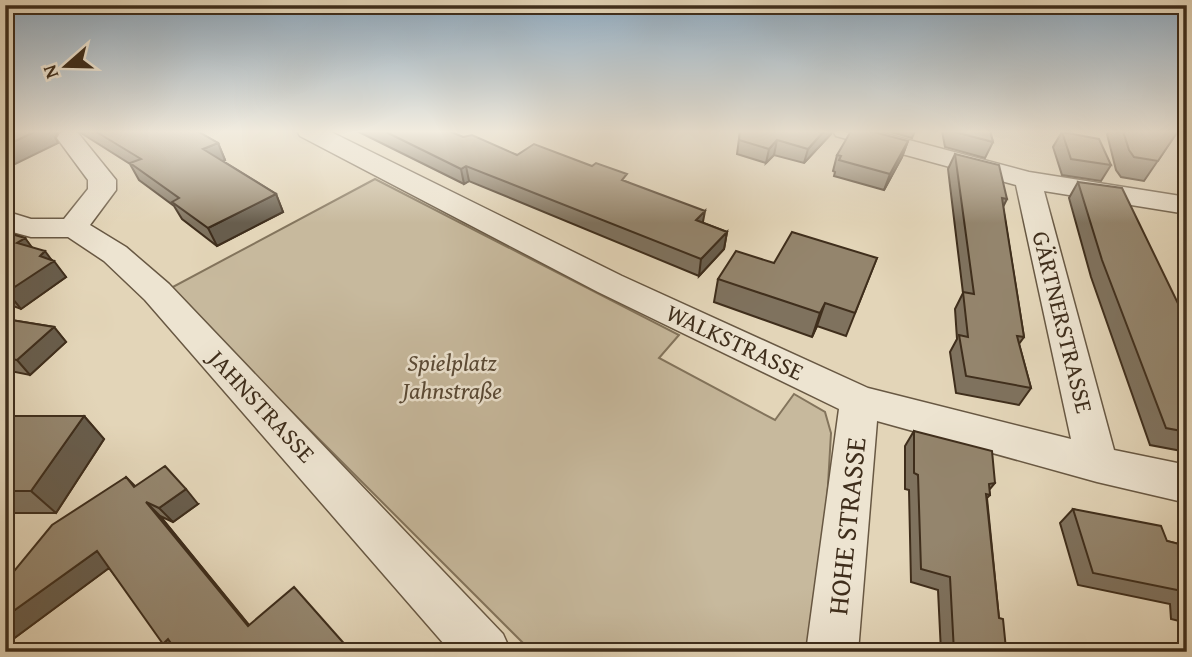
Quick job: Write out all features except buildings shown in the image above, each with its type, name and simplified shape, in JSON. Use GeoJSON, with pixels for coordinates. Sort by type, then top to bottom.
{"type":"FeatureCollection","features":[{"type":"Feature","properties":{"kind":"street"},"geometry":{"type":"LineString","coordinates":[[5,220],[28,230],[72,228],[102,190],[102,180],[88,162]]}},
{"type":"Feature","properties":{"kind":"street","name":"WALKSTRASSE"},"geometry":{"type":"LineString","coordinates":[[369,162],[610,284],[859,401],[1097,464],[1187,484]]}},
{"type":"Feature","properties":{"kind":"street"},"geometry":{"type":"LineString","coordinates":[[960,162],[1028,180],[1187,206]]}},
{"type":"Feature","properties":{"kind":"street","name":"GÄRTNERSTRASSE"},"geometry":{"type":"LineString","coordinates":[[1028,180],[1097,464]]}},
{"type":"Feature","properties":{"kind":"street","name":"JAHNSTRASSE"},"geometry":{"type":"LineString","coordinates":[[72,228],[116,254],[157,292],[485,652]]}},
{"type":"Feature","properties":{"kind":"street","name":"HOHE STRASSE"},"geometry":{"type":"LineString","coordinates":[[832,652],[859,401]]}},
{"type":"Feature","properties":{"kind":"green space","name":"Spielplatz Jahnstraße"},"geometry":{"type":"Polygon","coordinates":[[[375,179],[679,335],[659,358],[775,420],[794,394],[825,412],[831,433],[823,571],[813,652],[532,652],[169,289],[375,179]]]}}]}
